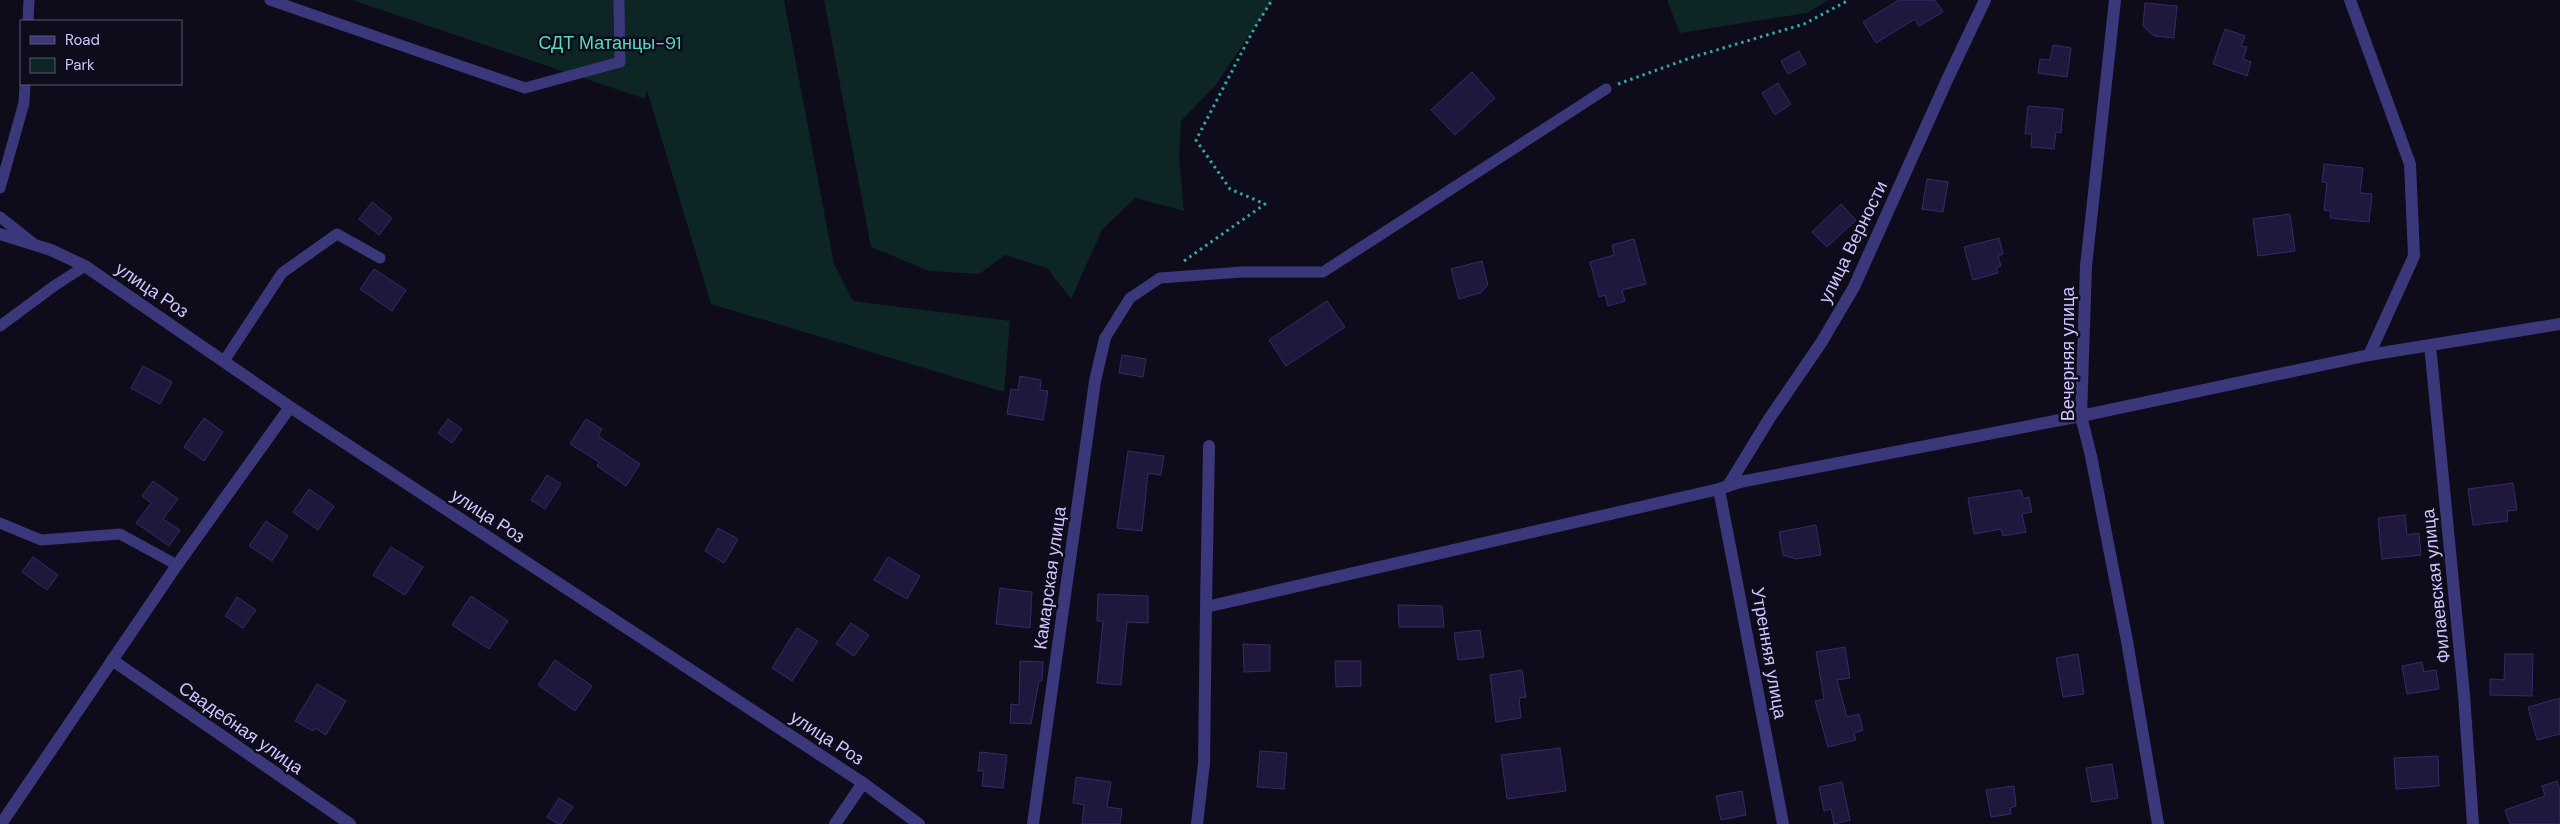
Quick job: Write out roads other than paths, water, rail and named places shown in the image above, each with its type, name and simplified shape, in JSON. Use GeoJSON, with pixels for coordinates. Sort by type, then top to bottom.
{"type":"FeatureCollection","features":[{"type":"Feature","properties":{"kind":"street","name":"улица Верности"},"geometry":{"type":"LineString","coordinates":[[1723,487],[1821,342],[1854,287],[1985,0]]}},
{"type":"Feature","properties":{"kind":"street","name":"Вечерняя улица"},"geometry":{"type":"LineString","coordinates":[[2115,0],[2086,266],[2081,416],[2091,456],[2123,622],[2158,824]]}},
{"type":"Feature","properties":{"kind":"street"},"geometry":{"type":"LineString","coordinates":[[2350,0],[2410,164],[2414,256],[2369,355]]}},
{"type":"Feature","properties":{"kind":"street","name":"улица Роз"},"geometry":{"type":"LineString","coordinates":[[0,234],[34,244],[85,266],[290,406],[863,783],[919,824]]}},
{"type":"Feature","properties":{"kind":"street"},"geometry":{"type":"LineString","coordinates":[[1206,606],[1723,487],[2081,416],[2369,355],[2560,324]]}},
{"type":"Feature","properties":{"kind":"street","name":"Камарская улица"},"geometry":{"type":"LineString","coordinates":[[1033,824],[1095,381],[1104,338]]}},
{"type":"Feature","properties":{"kind":"street","name":"Филаевская улица"},"geometry":{"type":"LineString","coordinates":[[2430,345],[2464,695],[2474,824]]}},
{"type":"Feature","properties":{"kind":"street"},"geometry":{"type":"LineString","coordinates":[[1,824],[177,565],[290,406]]}},
{"type":"Feature","properties":{"kind":"street"},"geometry":{"type":"LineString","coordinates":[[1197,824],[1204,763],[1209,446]]}},
{"type":"Feature","properties":{"kind":"street","name":"Утренняя улица"},"geometry":{"type":"LineString","coordinates":[[1723,487],[1782,824]]}},
{"type":"Feature","properties":{"kind":"street","name":"Свадебная улица"},"geometry":{"type":"LineString","coordinates":[[112,660],[350,824]]}},
{"type":"Feature","properties":{"kind":"street"},"geometry":{"type":"LineString","coordinates":[[836,824],[863,783]]}},
{"type":"Feature","properties":{"kind":"lane"},"geometry":{"type":"LineString","coordinates":[[28,20],[29,0]]}},
{"type":"Feature","properties":{"kind":"lane"},"geometry":{"type":"LineString","coordinates":[[270,0],[525,88],[620,62],[619,0]]}},
{"type":"Feature","properties":{"kind":"lane"},"geometry":{"type":"LineString","coordinates":[[0,188],[24,103],[25,85]]}},
{"type":"Feature","properties":{"kind":"lane"},"geometry":{"type":"LineString","coordinates":[[1104,338],[1130,298],[1160,278],[1242,272],[1324,272],[1606,89]]}},
{"type":"Feature","properties":{"kind":"lane"},"geometry":{"type":"LineString","coordinates":[[0,217],[34,244]]}},
{"type":"Feature","properties":{"kind":"lane"},"geometry":{"type":"LineString","coordinates":[[224,361],[282,273],[338,234],[380,258]]}},
{"type":"Feature","properties":{"kind":"lane"},"geometry":{"type":"LineString","coordinates":[[0,326],[54,286],[85,266]]}},
{"type":"Feature","properties":{"kind":"lane"},"geometry":{"type":"LineString","coordinates":[[0,523],[41,540],[120,534],[177,565]]}},
{"type":"Feature","properties":{"kind":"park label","name":"СДТ Матанцы-91"},"geometry":{"type":"Point","coordinates":[610,43]}}]}
